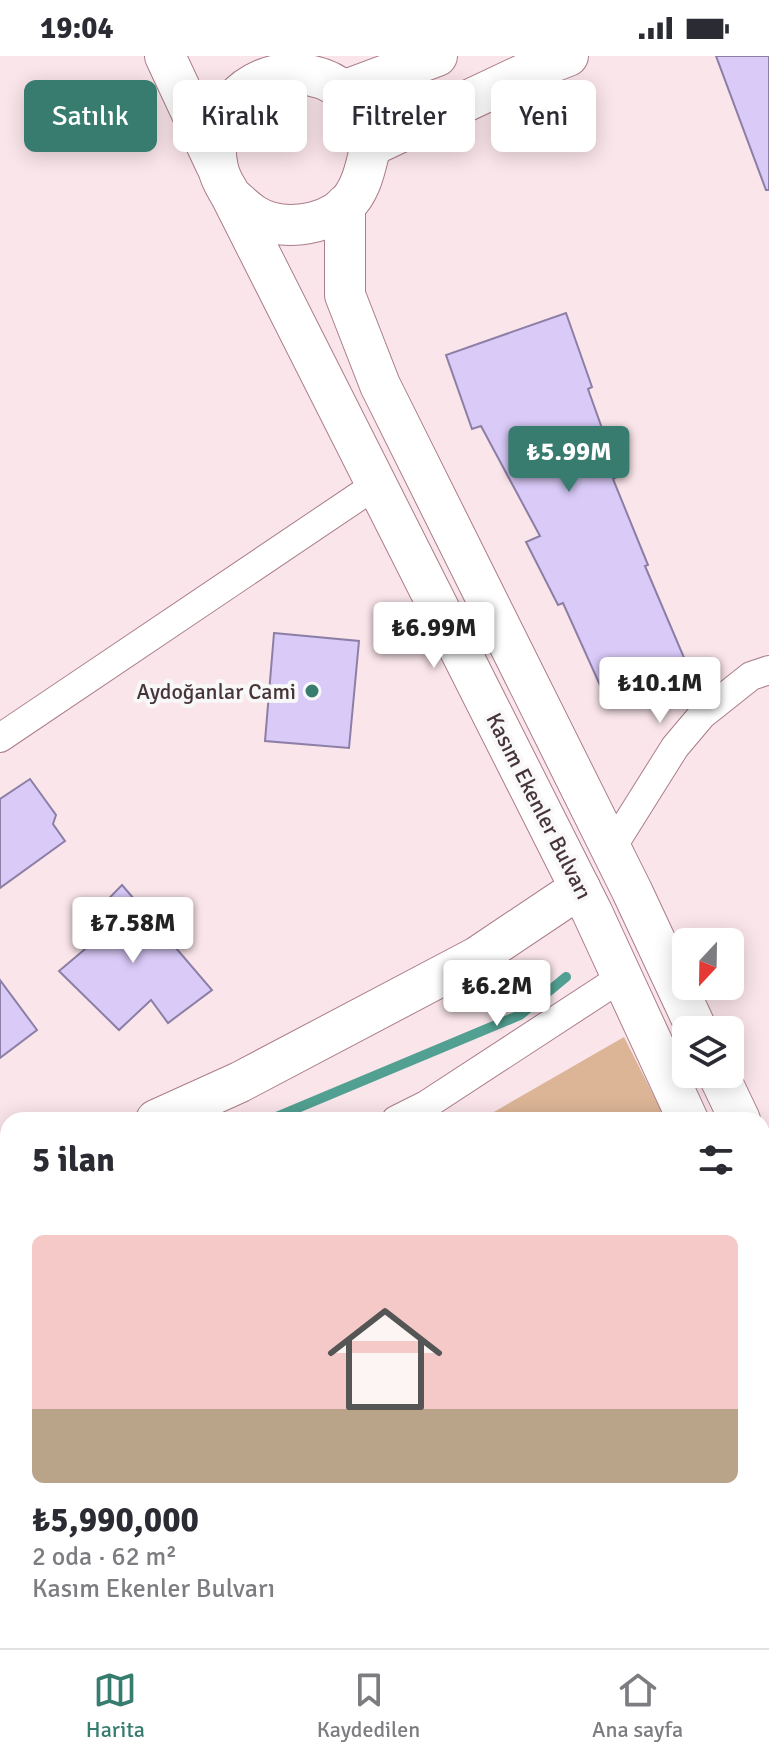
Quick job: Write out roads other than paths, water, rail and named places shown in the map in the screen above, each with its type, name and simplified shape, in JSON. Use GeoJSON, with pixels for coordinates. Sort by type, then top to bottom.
{"type":"FeatureCollection","features":[{"type":"Feature","properties":{"kind":"street","name":"Kasım Ekenler Bulvarı"},"geometry":{"type":"LineString","coordinates":[[165,56],[224,181],[580,888],[684,1112]]}},
{"type":"Feature","properties":{"kind":"street"},"geometry":{"type":"LineString","coordinates":[[373,80],[437,56]]}},
{"type":"Feature","properties":{"kind":"street"},"geometry":{"type":"LineString","coordinates":[[475,97],[568,56]]}},
{"type":"Feature","properties":{"kind":"street"},"geometry":{"type":"LineString","coordinates":[[323,80],[272,64],[228,105],[216,135],[224,181],[255,217],[286,226],[318,222],[345,205],[363,179],[368,152]]}},
{"type":"Feature","properties":{"kind":"street","name":"Kasım Ekenler Bulvarı"},"geometry":{"type":"LineString","coordinates":[[345,205],[345,295],[380,385],[611,849],[690,1016]]}},
{"type":"Feature","properties":{"kind":"street"},"geometry":{"type":"LineString","coordinates":[[0,738],[377,484]]}},
{"type":"Feature","properties":{"kind":"street"},"geometry":{"type":"LineString","coordinates":[[611,849],[675,747],[702,715],[751,676],[769,670]]}},
{"type":"Feature","properties":{"kind":"street"},"geometry":{"type":"LineString","coordinates":[[174,1112],[240,1082],[477,957],[580,888]]}},
{"type":"Feature","properties":{"kind":"street"},"geometry":{"type":"LineString","coordinates":[[412,1112],[622,977]]}},
{"type":"Feature","properties":{"kind":"street"},"geometry":{"type":"LineString","coordinates":[[725,1088],[736,1112]]}},
{"type":"Feature","properties":{"kind":"waterway"},"geometry":{"type":"LineString","coordinates":[[288,1112],[520,1015],[566,977]]}},
{"type":"Feature","properties":{"kind":"place","name":"Aydoğanlar Cami"},"geometry":{"type":"Point","coordinates":[312,691]}}]}
